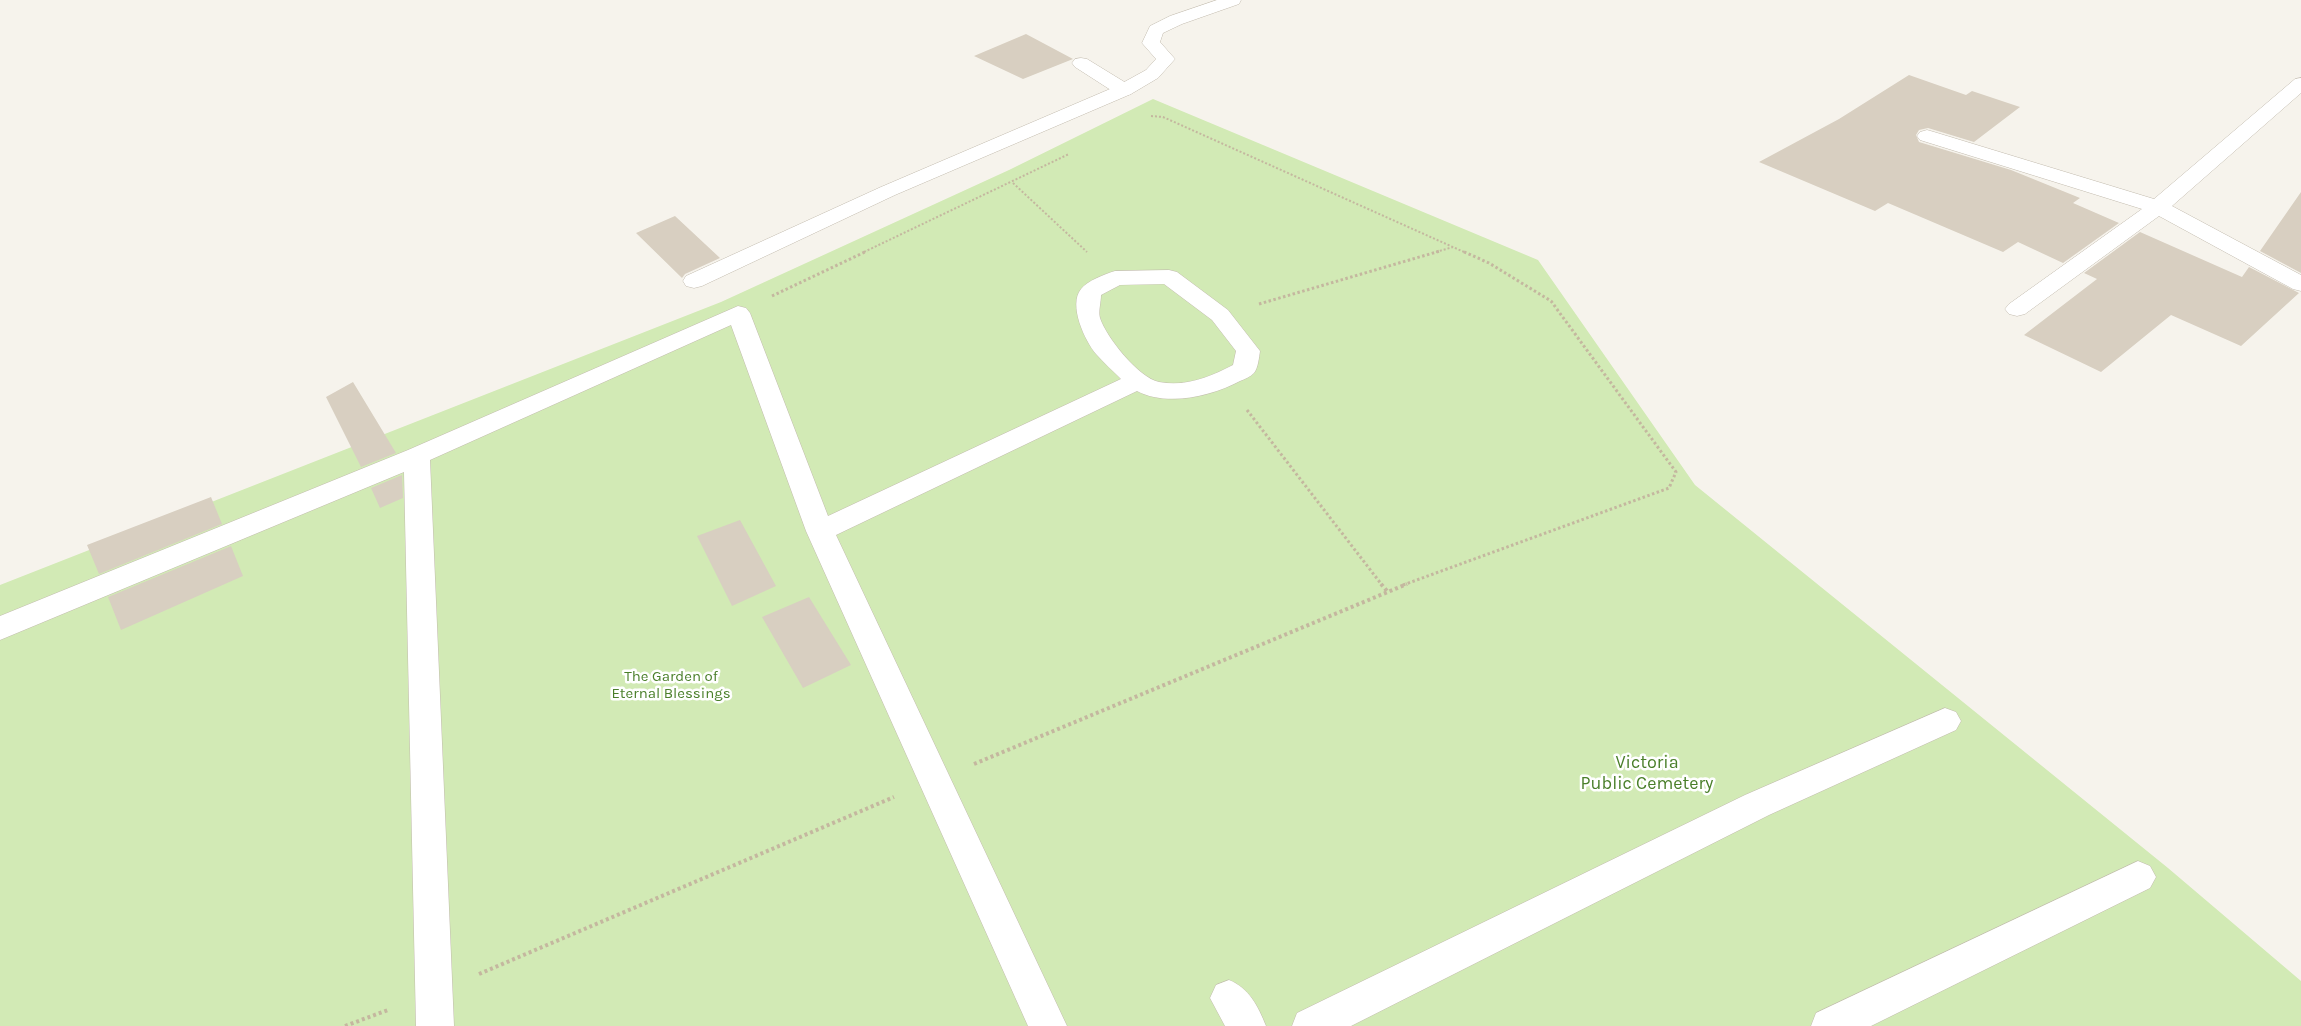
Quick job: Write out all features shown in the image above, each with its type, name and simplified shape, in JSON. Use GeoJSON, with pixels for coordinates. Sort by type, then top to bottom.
{"type":"FeatureCollection","features":[{"type":"Feature","properties":{"kind":"street"},"geometry":{"type":"LineString","coordinates":[[694,281],[888,191],[1124,90],[1152,74],[1166,59],[1151,43],[1156,30],[1176,20],[1233,0]]}},
{"type":"Feature","properties":{"kind":"street"},"geometry":{"type":"LineString","coordinates":[[1081,63],[1124,90]]}},
{"type":"Feature","properties":{"kind":"street"},"geometry":{"type":"LineString","coordinates":[[2017,309],[2158,207],[2301,83]]}},
{"type":"Feature","properties":{"kind":"street"},"geometry":{"type":"LineString","coordinates":[[1927,136],[2158,207],[2301,284]]}},
{"type":"Feature","properties":{"kind":"street"},"geometry":{"type":"LineString","coordinates":[[1169,277],[1220,315],[1248,350],[1244,368],[1223,380],[1200,389],[1154,390],[1137,381],[1104,348],[1088,318],[1090,292],[1115,278],[1169,277]]}},
{"type":"Feature","properties":{"kind":"street"},"geometry":{"type":"LineString","coordinates":[[0,628],[416,456],[738,313],[820,532],[1048,1026]]}},
{"type":"Feature","properties":{"kind":"street"},"geometry":{"type":"LineString","coordinates":[[820,532],[1137,381]]}},
{"type":"Feature","properties":{"kind":"street"},"geometry":{"type":"LineString","coordinates":[[416,456],[435,1026]]}},
{"type":"Feature","properties":{"kind":"street"},"geometry":{"type":"LineString","coordinates":[[1311,1026],[1757,805],[1945,721]]}},
{"type":"Feature","properties":{"kind":"street"},"geometry":{"type":"LineString","coordinates":[[1830,1026],[2138,877]]}},
{"type":"Feature","properties":{"kind":"path"},"geometry":{"type":"LineString","coordinates":[[345,1026],[434,993],[935,780],[1387,591],[1669,488],[1676,472],[1550,301],[1489,263],[1162,117],[1142,118]]}},
{"type":"Feature","properties":{"kind":"path"},"geometry":{"type":"LineString","coordinates":[[738,313],[1013,183],[1074,152]]}},
{"type":"Feature","properties":{"kind":"path"},"geometry":{"type":"LineString","coordinates":[[1013,183],[1115,278]]}},
{"type":"Feature","properties":{"kind":"path"},"geometry":{"type":"LineString","coordinates":[[1220,315],[1453,247]]}},
{"type":"Feature","properties":{"kind":"path"},"geometry":{"type":"LineString","coordinates":[[1223,380],[1387,591]]}},
{"type":"Feature","properties":{"kind":"green space","name":"The Garden of Eternal Blessings"},"geometry":{"type":"Polygon","coordinates":[[[1153,99],[1538,260],[1695,485],[2168,868],[2301,981],[2301,1026],[0,1026],[0,585],[721,302],[1009,170],[1153,99]]]}},
{"type":"Feature","properties":{"kind":"building"},"geometry":{"type":"Polygon","coordinates":[[[1026,34],[1073,59],[1023,79],[974,56],[1026,34]]]}},
{"type":"Feature","properties":{"kind":"building"},"geometry":{"type":"Polygon","coordinates":[[[1909,75],[1966,95],[1972,91],[2020,107],[1974,142],[1928,128],[1919,130],[1916,135],[1919,142],[2011,170],[2080,198],[2073,203],[2119,223],[2063,263],[2018,242],[2003,252],[1888,203],[1875,211],[1759,162],[1839,119],[1909,75]]]}},
{"type":"Feature","properties":{"kind":"building"},"geometry":{"type":"Polygon","coordinates":[[[2301,192],[2301,273],[2260,251],[2301,192]]]}},
{"type":"Feature","properties":{"kind":"building"},"geometry":{"type":"Polygon","coordinates":[[[675,216],[720,258],[685,274],[682,278],[636,233],[675,216]]]}},
{"type":"Feature","properties":{"kind":"building"},"geometry":{"type":"Polygon","coordinates":[[[2140,232],[2242,277],[2249,267],[2299,293],[2241,346],[2171,315],[2101,372],[2024,335],[2097,279],[2084,273],[2140,232]]]}},
{"type":"Feature","properties":{"kind":"building"},"geometry":{"type":"Polygon","coordinates":[[[353,382],[396,453],[361,467],[326,397],[353,382]]]}},
{"type":"Feature","properties":{"kind":"building"},"geometry":{"type":"Polygon","coordinates":[[[402,475],[403,498],[380,508],[371,488],[402,475]]]}},
{"type":"Feature","properties":{"kind":"building"},"geometry":{"type":"Polygon","coordinates":[[[211,497],[222,524],[99,574],[87,545],[211,497]]]}},
{"type":"Feature","properties":{"kind":"building"},"geometry":{"type":"Polygon","coordinates":[[[740,520],[776,586],[732,606],[697,536],[740,520]]]}},
{"type":"Feature","properties":{"kind":"building"},"geometry":{"type":"Polygon","coordinates":[[[231,546],[243,576],[121,630],[108,597],[231,546]]]}},
{"type":"Feature","properties":{"kind":"building"},"geometry":{"type":"Polygon","coordinates":[[[809,597],[851,665],[803,688],[762,617],[809,597]]]}},
{"type":"Feature","properties":{"kind":"park label","name":"Victoria Public Cemetery"},"geometry":{"type":"Point","coordinates":[1647,773]}}]}
